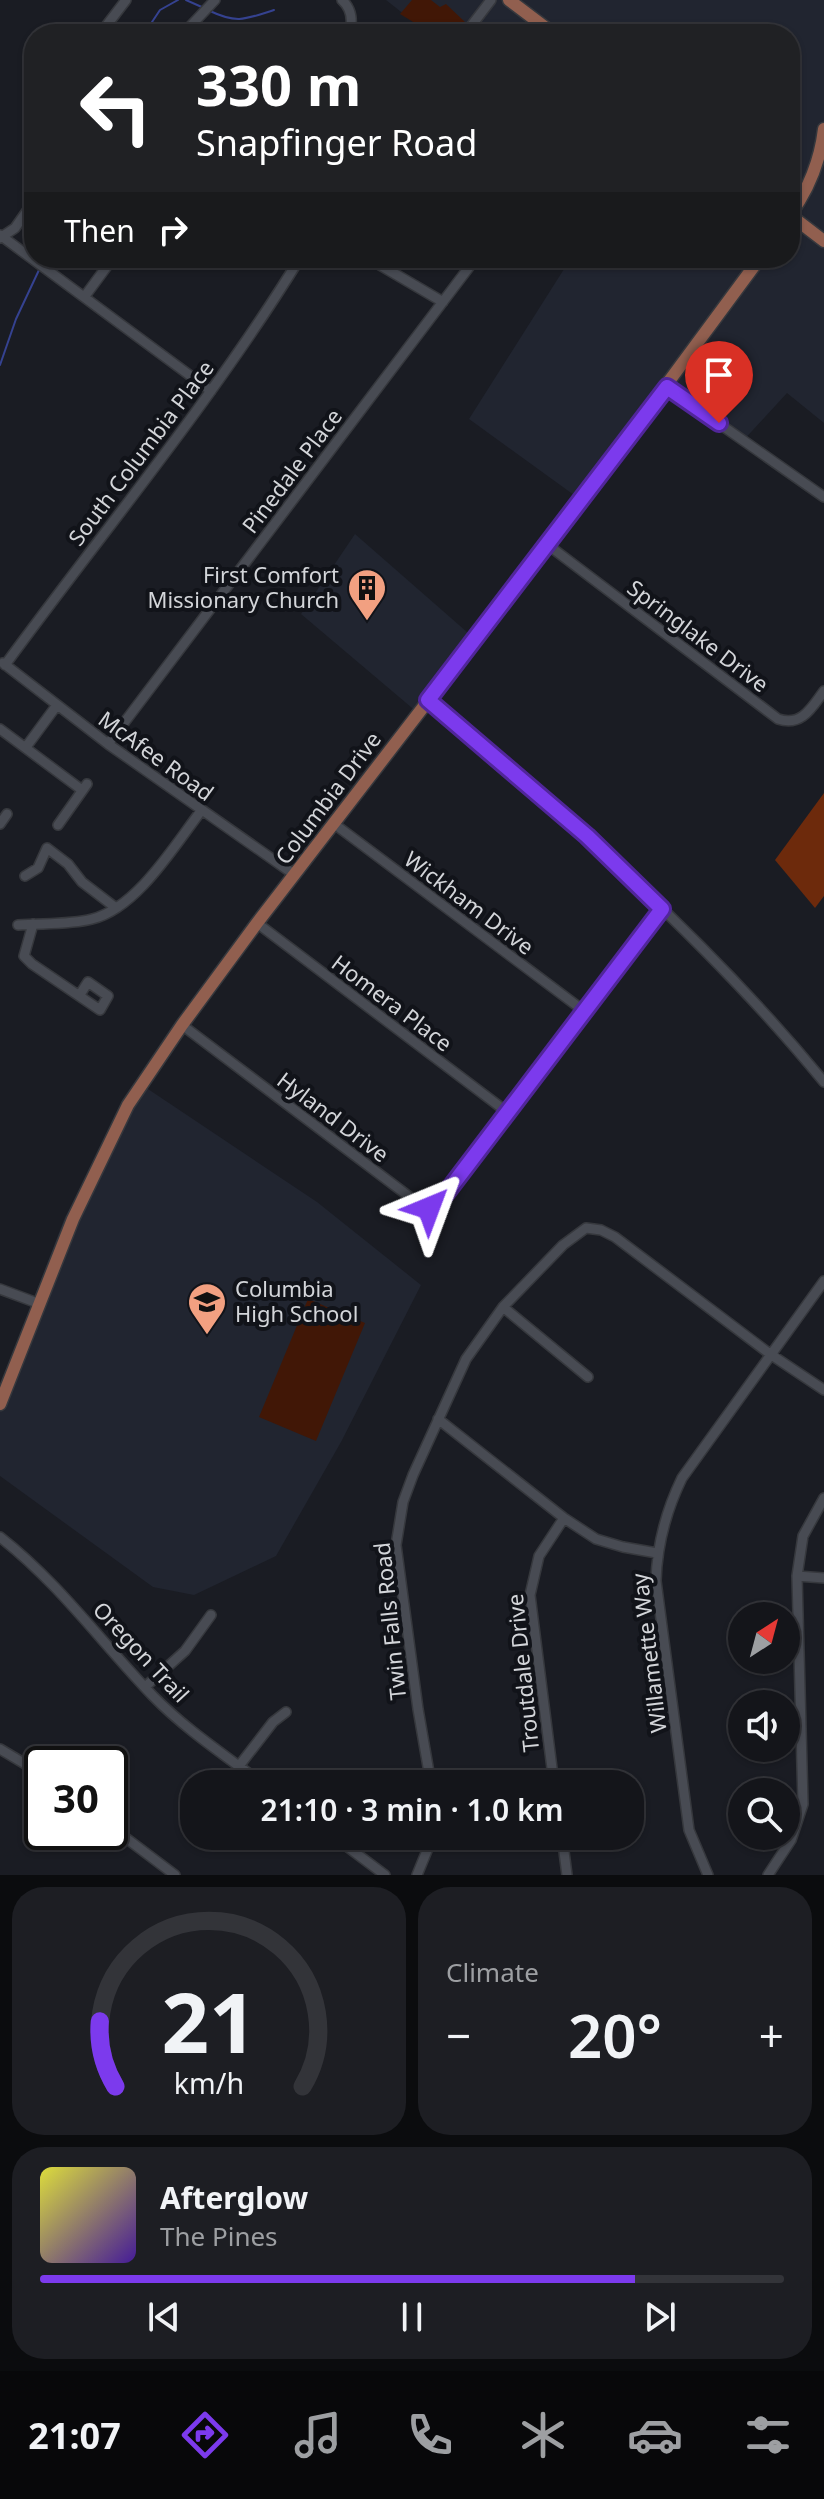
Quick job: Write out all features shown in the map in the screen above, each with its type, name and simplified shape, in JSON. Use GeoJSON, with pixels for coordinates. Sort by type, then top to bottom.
{"type":"FeatureCollection","features":[{"type":"Feature","properties":{"kind":"main road"},"geometry":{"type":"LineString","coordinates":[[509,0],[541,24]]}},
{"type":"Feature","properties":{"kind":"main road"},"geometry":{"type":"LineString","coordinates":[[800,201],[807,192],[822,148],[824,129]]}},
{"type":"Feature","properties":{"kind":"main road"},"geometry":{"type":"LineString","coordinates":[[800,223],[824,241]]}},
{"type":"Feature","properties":{"kind":"main road","name":"Columbia Drive"},"geometry":{"type":"LineString","coordinates":[[0,1404],[97,1164],[128,1105],[257,923],[548,545],[753,268]]}},
{"type":"Feature","properties":{"kind":"street"},"geometry":{"type":"LineString","coordinates":[[108,24],[126,0]]}},
{"type":"Feature","properties":{"kind":"street"},"geometry":{"type":"LineString","coordinates":[[192,24],[215,0]]}},
{"type":"Feature","properties":{"kind":"street"},"geometry":{"type":"LineString","coordinates":[[342,0],[348,6],[352,24]]}},
{"type":"Feature","properties":{"kind":"street"},"geometry":{"type":"LineString","coordinates":[[473,24],[491,0]]}},
{"type":"Feature","properties":{"kind":"street"},"geometry":{"type":"LineString","coordinates":[[24,215],[15,228],[1,236],[24,252]]}},
{"type":"Feature","properties":{"kind":"street"},"geometry":{"type":"LineString","coordinates":[[46,268],[211,391]]}},
{"type":"Feature","properties":{"kind":"street"},"geometry":{"type":"LineString","coordinates":[[85,296],[106,268]]}},
{"type":"Feature","properties":{"kind":"street","name":"South Columbia Place"},"geometry":{"type":"LineString","coordinates":[[2,663],[211,391],[294,268]]}},
{"type":"Feature","properties":{"kind":"street"},"geometry":{"type":"LineString","coordinates":[[385,268],[443,302]]}},
{"type":"Feature","properties":{"kind":"street","name":"Pinedale Place"},"geometry":{"type":"LineString","coordinates":[[108,744],[468,268]]}},
{"type":"Feature","properties":{"kind":"street"},"geometry":{"type":"LineString","coordinates":[[667,387],[824,497]]}},
{"type":"Feature","properties":{"kind":"street","name":"Springlake Drive"},"geometry":{"type":"LineString","coordinates":[[548,545],[778,719],[787,722],[804,717],[824,691]]}},
{"type":"Feature","properties":{"kind":"street","name":"McAfee Road"},"geometry":{"type":"LineString","coordinates":[[2,663],[108,744],[295,875]]}},
{"type":"Feature","properties":{"kind":"street"},"geometry":{"type":"LineString","coordinates":[[428,700],[587,836],[762,1008],[824,1082]]}},
{"type":"Feature","properties":{"kind":"street"},"geometry":{"type":"LineString","coordinates":[[26,747],[57,705]]}},
{"type":"Feature","properties":{"kind":"street"},"geometry":{"type":"LineString","coordinates":[[0,729],[85,787],[58,825]]}},
{"type":"Feature","properties":{"kind":"street"},"geometry":{"type":"LineString","coordinates":[[18,925],[91,920],[116,908],[141,888],[201,811]]}},
{"type":"Feature","properties":{"kind":"street"},"geometry":{"type":"LineString","coordinates":[[0,824],[7,814]]}},
{"type":"Feature","properties":{"kind":"street","name":"Wickham Drive"},"geometry":{"type":"LineString","coordinates":[[333,823],[584,1011]]}},
{"type":"Feature","properties":{"kind":"street"},"geometry":{"type":"LineString","coordinates":[[25,876],[42,863],[47,848],[68,864],[82,882],[116,908]]}},
{"type":"Feature","properties":{"kind":"street","name":"Hyland Drive"},"geometry":{"type":"LineString","coordinates":[[182,1025],[423,1207],[436,1205],[662,909]]}},
{"type":"Feature","properties":{"kind":"street","name":"Homera Place"},"geometry":{"type":"LineString","coordinates":[[257,923],[507,1112]]}},
{"type":"Feature","properties":{"kind":"street"},"geometry":{"type":"LineString","coordinates":[[33,924],[24,956],[79,996]]}},
{"type":"Feature","properties":{"kind":"street","name":"Twin Falls Road"},"geometry":{"type":"LineString","coordinates":[[429,1770],[396,1545],[403,1502],[466,1359],[503,1307],[572,1237],[586,1228],[601,1230],[615,1237],[770,1354],[824,1390]]}},
{"type":"Feature","properties":{"kind":"street","name":"Willamette Way"},"geometry":{"type":"LineString","coordinates":[[708,1875],[689,1830],[656,1581],[657,1553],[670,1502],[682,1478],[824,1281]]}},
{"type":"Feature","properties":{"kind":"street"},"geometry":{"type":"LineString","coordinates":[[0,1289],[40,1304]]}},
{"type":"Feature","properties":{"kind":"street"},"geometry":{"type":"LineString","coordinates":[[503,1307],[588,1377]]}},
{"type":"Feature","properties":{"kind":"street"},"geometry":{"type":"LineString","coordinates":[[438,1419],[564,1518],[596,1539],[657,1553]]}},
{"type":"Feature","properties":{"kind":"street"},"geometry":{"type":"LineString","coordinates":[[768,1875],[791,1840],[803,1804],[797,1576],[803,1536],[824,1498]]}},
{"type":"Feature","properties":{"kind":"street","name":"Troutdale Drive"},"geometry":{"type":"LineString","coordinates":[[552,1770],[530,1595],[539,1556],[564,1518]]}},
{"type":"Feature","properties":{"kind":"street","name":"Oregon Trail"},"geometry":{"type":"LineString","coordinates":[[0,1537],[59,1589],[145,1687],[196,1733],[244,1770]]}},
{"type":"Feature","properties":{"kind":"street"},"geometry":{"type":"LineString","coordinates":[[797,1576],[824,1578]]}},
{"type":"Feature","properties":{"kind":"street"},"geometry":{"type":"LineString","coordinates":[[145,1687],[185,1651],[211,1615]]}},
{"type":"Feature","properties":{"kind":"street"},"geometry":{"type":"LineString","coordinates":[[239,1766],[273,1722],[286,1712]]}},
{"type":"Feature","properties":{"kind":"street"},"geometry":{"type":"LineString","coordinates":[[0,1749],[24,1763]]}},
{"type":"Feature","properties":{"kind":"street"},"geometry":{"type":"LineString","coordinates":[[128,1840],[175,1875]]}},
{"type":"Feature","properties":{"kind":"street"},"geometry":{"type":"LineString","coordinates":[[352,1850],[385,1875]]}},
{"type":"Feature","properties":{"kind":"street"},"geometry":{"type":"LineString","coordinates":[[417,1875],[427,1850]]}},
{"type":"Feature","properties":{"kind":"street"},"geometry":{"type":"LineString","coordinates":[[564,1850],[567,1875]]}},
{"type":"Feature","properties":{"kind":"shaded area"},"geometry":{"type":"Polygon","coordinates":[[[386,0],[824,0],[824,423],[787,393],[740,444],[666,391],[585,503],[469,419],[565,268],[800,268],[800,24],[416,24],[386,0]]]}},
{"type":"Feature","properties":{"kind":"shaded area"},"geometry":{"type":"Polygon","coordinates":[[[412,0],[431,0],[440,7],[446,4],[465,22],[416,24],[400,14],[412,0]]]}},
{"type":"Feature","properties":{"kind":"shaded area"},"geometry":{"type":"Polygon","coordinates":[[[355,534],[475,639],[418,713],[301,614],[355,534]]]}},
{"type":"Feature","properties":{"kind":"shaded area"},"geometry":{"type":"Polygon","coordinates":[[[824,793],[824,896],[815,908],[775,860],[824,793]]]}},
{"type":"Feature","properties":{"kind":"shaded area","name":"Columbia High School"},"geometry":{"type":"Polygon","coordinates":[[[142,1085],[317,1202],[421,1285],[341,1442],[276,1556],[194,1595],[153,1587],[0,1476],[0,1386],[65,1217],[142,1085]]]}},
{"type":"Feature","properties":{"kind":"shaded area"},"geometry":{"type":"Polygon","coordinates":[[[308,1299],[365,1323],[316,1441],[259,1417],[308,1299]]]}},
{"type":"Feature","properties":{"kind":"waterway"},"geometry":{"type":"LineString","coordinates":[[151,24],[160,10],[178,0]]}},
{"type":"Feature","properties":{"kind":"waterway"},"geometry":{"type":"LineString","coordinates":[[186,0],[204,8]]}},
{"type":"Feature","properties":{"kind":"waterway"},"geometry":{"type":"LineString","coordinates":[[210,11],[227,18],[242,19],[274,10]]}},
{"type":"Feature","properties":{"kind":"waterway"},"geometry":{"type":"LineString","coordinates":[[0,365],[16,319],[39,270]]}},
{"type":"Feature","properties":{"kind":"place","name":"First Comfort Missionary Church"},"geometry":{"type":"Point","coordinates":[367,622]}},
{"type":"Feature","properties":{"kind":"place","name":"Columbia High School"},"geometry":{"type":"Point","coordinates":[207,1336]}},
{"type":"Feature","properties":{"kind":"route"},"geometry":{"type":"LineString","coordinates":[[429,1208],[436,1205],[447,1192],[662,909],[587,836],[428,700],[667,387],[719,423]]}}]}
